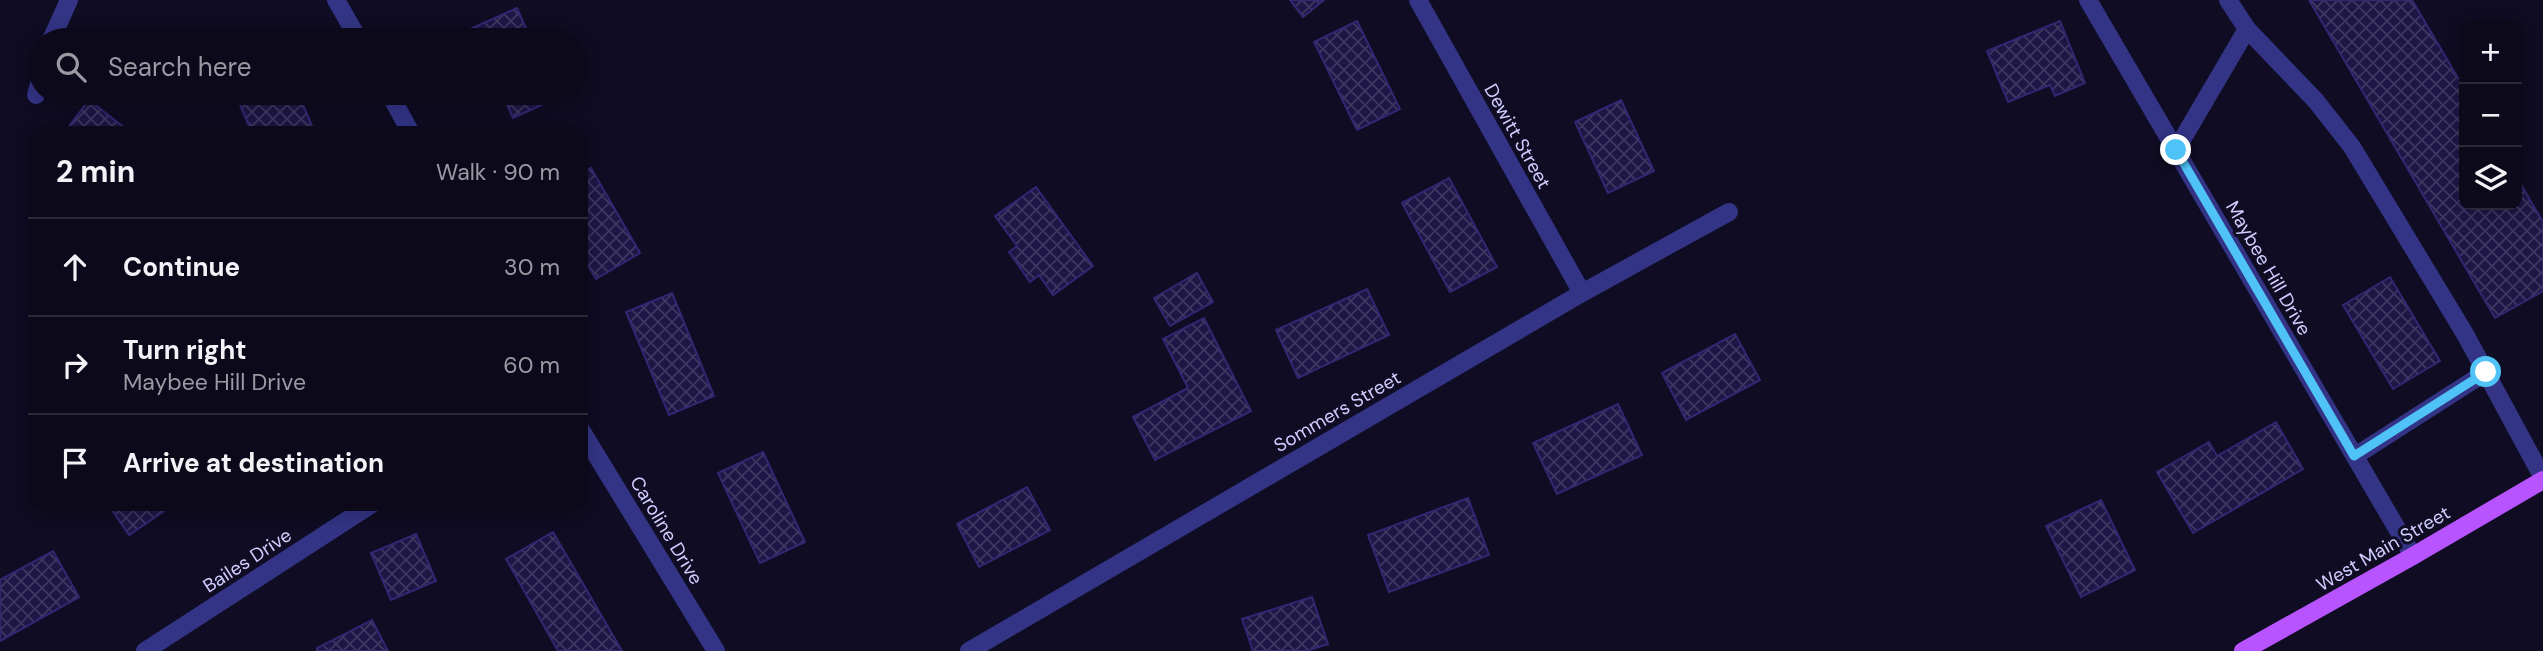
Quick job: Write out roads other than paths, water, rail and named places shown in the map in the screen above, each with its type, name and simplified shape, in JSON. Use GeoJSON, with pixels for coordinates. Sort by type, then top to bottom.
{"type":"FeatureCollection","features":[{"type":"Feature","properties":{"kind":"main road","name":"West Main Street"},"geometry":{"type":"LineString","coordinates":[[2243,651],[2413,556],[2543,479]]}},
{"type":"Feature","properties":{"kind":"street"},"geometry":{"type":"LineString","coordinates":[[56,28],[69,0]]}},
{"type":"Feature","properties":{"kind":"street"},"geometry":{"type":"LineString","coordinates":[[336,0],[352,28]]}},
{"type":"Feature","properties":{"kind":"street","name":"Dewitt Street"},"geometry":{"type":"LineString","coordinates":[[1418,0],[1582,293]]}},
{"type":"Feature","properties":{"kind":"street","name":"Maybee Hill Drive"},"geometry":{"type":"LineString","coordinates":[[2088,0],[2413,556]]}},
{"type":"Feature","properties":{"kind":"street"},"geometry":{"type":"LineString","coordinates":[[2228,0],[2247,29],[2316,101],[2352,147],[2486,372],[2543,479]]}},
{"type":"Feature","properties":{"kind":"street"},"geometry":{"type":"LineString","coordinates":[[2176,150],[2247,29]]}},
{"type":"Feature","properties":{"kind":"street"},"geometry":{"type":"LineString","coordinates":[[396,105],[407,126]]}},
{"type":"Feature","properties":{"kind":"street","name":"Sommers Street"},"geometry":{"type":"LineString","coordinates":[[969,651],[1582,293],[1729,212]]}},
{"type":"Feature","properties":{"kind":"street"},"geometry":{"type":"LineString","coordinates":[[2354,456],[2486,372]]}},
{"type":"Feature","properties":{"kind":"street","name":"Caroline Drive"},"geometry":{"type":"LineString","coordinates":[[588,441],[716,651]]}},
{"type":"Feature","properties":{"kind":"street","name":"Bailes Drive"},"geometry":{"type":"LineString","coordinates":[[145,651],[362,511]]}}]}
